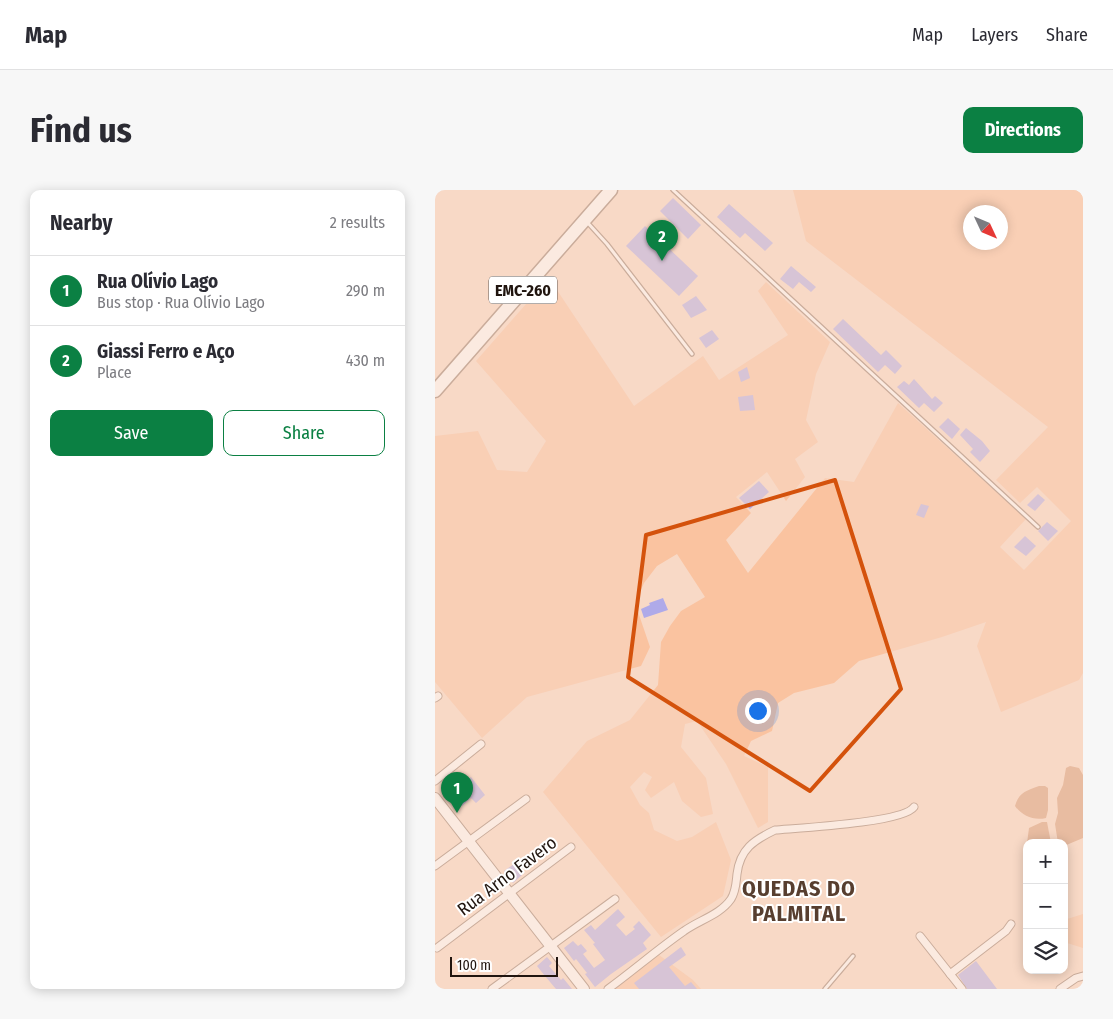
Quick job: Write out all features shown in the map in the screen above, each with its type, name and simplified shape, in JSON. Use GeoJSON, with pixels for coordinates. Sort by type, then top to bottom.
{"type":"FeatureCollection","features":[{"type":"Feature","properties":{"kind":"highway","name":"EMC-260"},"geometry":{"type":"LineString","coordinates":[[435,390],[611,190]]}},
{"type":"Feature","properties":{"kind":"street"},"geometry":{"type":"LineString","coordinates":[[435,781],[481,744]]}},
{"type":"Feature","properties":{"kind":"street"},"geometry":{"type":"LineString","coordinates":[[435,798],[584,989]]}},
{"type":"Feature","properties":{"kind":"street"},"geometry":{"type":"LineString","coordinates":[[435,866],[526,799]]}},
{"type":"Feature","properties":{"kind":"street"},"geometry":{"type":"LineString","coordinates":[[608,989],[685,930],[725,907],[735,891],[741,855],[762,836],[775,830],[863,822],[908,812],[914,807]]}},
{"type":"Feature","properties":{"kind":"street","name":"Rua Arno Favero"},"geometry":{"type":"LineString","coordinates":[[437,948],[571,847]]}},
{"type":"Feature","properties":{"kind":"street"},"geometry":{"type":"LineString","coordinates":[[492,989],[615,899]]}},
{"type":"Feature","properties":{"kind":"street"},"geometry":{"type":"LineString","coordinates":[[950,974],[1006,931],[1011,924]]}},
{"type":"Feature","properties":{"kind":"street"},"geometry":{"type":"LineString","coordinates":[[920,936],[961,989]]}},
{"type":"Feature","properties":{"kind":"street"},"geometry":{"type":"LineString","coordinates":[[1060,989],[1075,978],[1083,976]]}},
{"type":"Feature","properties":{"kind":"lane"},"geometry":{"type":"LineString","coordinates":[[673,190],[1037,527]]}},
{"type":"Feature","properties":{"kind":"lane"},"geometry":{"type":"LineString","coordinates":[[585,220],[607,244],[692,354]]}},
{"type":"Feature","properties":{"kind":"lane"},"geometry":{"type":"LineString","coordinates":[[825,989],[853,956]]}},
{"type":"Feature","properties":{"kind":"highlighted area"},"geometry":{"type":"Polygon","coordinates":[[[835,480],[901,689],[810,791],[628,677],[646,535],[835,480]]]}},
{"type":"Feature","properties":{"kind":"shaded area"},"geometry":{"type":"Polygon","coordinates":[[[793,190],[1083,190],[1083,673],[1079,680],[1001,712],[977,646],[986,622],[859,661],[834,683],[794,693],[778,703],[772,731],[751,741],[744,756],[768,767],[768,822],[758,828],[726,764],[697,721],[685,724],[681,747],[706,778],[713,814],[701,817],[682,801],[674,782],[651,798],[645,790],[652,777],[644,772],[630,787],[640,805],[649,813],[654,830],[677,841],[692,837],[716,822],[731,860],[723,896],[661,937],[543,792],[587,741],[630,720],[658,685],[661,642],[681,611],[705,597],[677,554],[657,566],[644,583],[635,603],[650,647],[641,666],[527,697],[482,738],[435,682],[435,436],[478,431],[497,470],[527,472],[546,441],[476,361],[549,278],[634,406],[703,356],[719,380],[788,335],[758,291],[766,282],[830,342],[816,374],[806,420],[818,442],[795,459],[805,477],[786,501],[767,472],[736,497],[751,513],[726,540],[748,573],[825,478],[854,482],[898,403],[1026,519],[1000,547],[1024,570],[1071,521],[1037,487],[1020,503],[996,480],[1048,427],[806,241],[793,190]]]}},
{"type":"Feature","properties":{"kind":"shaded area"},"geometry":{"type":"Polygon","coordinates":[[[1070,766],[1079,768],[1083,775],[1083,838],[1068,844],[1068,839],[1057,839],[1055,824],[1058,813],[1057,798],[1063,785],[1066,768],[1070,766]]]}},
{"type":"Feature","properties":{"kind":"shaded area"},"geometry":{"type":"Polygon","coordinates":[[[1039,786],[1048,788],[1048,810],[1046,818],[1037,819],[1025,815],[1015,806],[1021,795],[1039,786]]]}},
{"type":"Feature","properties":{"kind":"shaded area"},"geometry":{"type":"Polygon","coordinates":[[[1042,822],[1047,822],[1050,839],[1028,839],[1029,828],[1042,822]]]}},
{"type":"Feature","properties":{"kind":"shaded area"},"geometry":{"type":"Polygon","coordinates":[[[1083,914],[1083,948],[1068,943],[1068,919],[1083,914]]]}},
{"type":"Feature","properties":{"kind":"shaded area"},"geometry":{"type":"Polygon","coordinates":[[[659,955],[693,980],[701,989],[614,989],[659,955]]]}},
{"type":"Feature","properties":{"kind":"building"},"geometry":{"type":"Polygon","coordinates":[[[673,198],[701,225],[688,239],[660,211],[673,198]]]}},
{"type":"Feature","properties":{"kind":"building"},"geometry":{"type":"Polygon","coordinates":[[[729,204],[773,243],[765,251],[745,233],[740,238],[717,217],[729,204]]]}},
{"type":"Feature","properties":{"kind":"building"},"geometry":{"type":"Polygon","coordinates":[[[645,226],[698,276],[679,296],[626,246],[645,226]]]}},
{"type":"Feature","properties":{"kind":"building"},"geometry":{"type":"Polygon","coordinates":[[[791,266],[816,287],[811,292],[799,282],[793,289],[780,279],[791,266]]]}},
{"type":"Feature","properties":{"kind":"building"},"geometry":{"type":"Polygon","coordinates":[[[696,296],[707,310],[691,318],[682,305],[696,296]]]}},
{"type":"Feature","properties":{"kind":"building"},"geometry":{"type":"Polygon","coordinates":[[[843,319],[881,355],[886,350],[902,366],[895,374],[885,365],[878,372],[833,329],[843,319]]]}},
{"type":"Feature","properties":{"kind":"building"},"geometry":{"type":"Polygon","coordinates":[[[712,330],[719,339],[706,348],[699,338],[712,330]]]}},
{"type":"Feature","properties":{"kind":"building"},"geometry":{"type":"Polygon","coordinates":[[[747,367],[750,378],[741,382],[738,372],[747,367]]]}},
{"type":"Feature","properties":{"kind":"building"},"geometry":{"type":"Polygon","coordinates":[[[914,379],[932,399],[935,396],[943,403],[934,412],[924,403],[919,408],[897,387],[904,381],[909,385],[914,379]]]}},
{"type":"Feature","properties":{"kind":"building"},"geometry":{"type":"Polygon","coordinates":[[[753,395],[755,410],[740,411],[738,397],[753,395]]]}},
{"type":"Feature","properties":{"kind":"building"},"geometry":{"type":"Polygon","coordinates":[[[948,418],[960,429],[952,439],[939,427],[948,418]]]}},
{"type":"Feature","properties":{"kind":"building"},"geometry":{"type":"Polygon","coordinates":[[[966,428],[982,441],[990,451],[980,462],[970,452],[973,449],[960,435],[966,428]]]}},
{"type":"Feature","properties":{"kind":"building"},"geometry":{"type":"Polygon","coordinates":[[[759,481],[769,492],[750,509],[739,498],[759,481]]]}},
{"type":"Feature","properties":{"kind":"building"},"geometry":{"type":"Polygon","coordinates":[[[1038,494],[1045,500],[1035,511],[1027,505],[1038,494]]]}},
{"type":"Feature","properties":{"kind":"building"},"geometry":{"type":"Polygon","coordinates":[[[921,504],[929,506],[924,518],[916,515],[921,504]]]}},
{"type":"Feature","properties":{"kind":"building"},"geometry":{"type":"Polygon","coordinates":[[[1047,522],[1058,531],[1048,541],[1038,531],[1047,522]]]}},
{"type":"Feature","properties":{"kind":"building"},"geometry":{"type":"Polygon","coordinates":[[[1025,536],[1036,546],[1026,556],[1014,547],[1025,536]]]}},
{"type":"Feature","properties":{"kind":"building"},"geometry":{"type":"Polygon","coordinates":[[[663,598],[668,610],[644,618],[641,609],[650,605],[649,603],[663,598]]]}},
{"type":"Feature","properties":{"kind":"building"},"geometry":{"type":"Polygon","coordinates":[[[471,777],[485,795],[476,803],[471,798],[462,806],[452,793],[471,777]]]}},
{"type":"Feature","properties":{"kind":"building"},"geometry":{"type":"Polygon","coordinates":[[[514,864],[522,875],[513,883],[504,871],[514,864]]]}},
{"type":"Feature","properties":{"kind":"building"},"geometry":{"type":"Polygon","coordinates":[[[618,909],[625,917],[616,925],[626,936],[635,929],[633,927],[639,921],[651,935],[643,943],[647,949],[595,987],[576,959],[574,961],[564,948],[573,941],[578,946],[581,944],[587,951],[583,954],[594,968],[605,960],[593,944],[595,943],[584,930],[591,925],[595,930],[618,909]]]}},
{"type":"Feature","properties":{"kind":"building"},"geometry":{"type":"Polygon","coordinates":[[[681,947],[686,955],[669,967],[685,986],[691,982],[697,989],[639,989],[634,983],[681,947]]]}},
{"type":"Feature","properties":{"kind":"building"},"geometry":{"type":"Polygon","coordinates":[[[547,957],[552,963],[549,966],[572,989],[556,989],[537,966],[547,957]]]}},
{"type":"Feature","properties":{"kind":"building"},"geometry":{"type":"Polygon","coordinates":[[[976,961],[997,989],[967,989],[958,975],[976,961]]]}},
{"type":"Feature","properties":{"kind":"place","name":"Giassi Ferro e Aço"},"geometry":{"type":"Point","coordinates":[662,261]}},
{"type":"Feature","properties":{"kind":"place","name":"Rua Olívio Lago"},"geometry":{"type":"Point","coordinates":[457,813]}},
{"type":"Feature","properties":{"kind":"district","name":"QUEDAS DO PALMITAL"},"geometry":{"type":"Point","coordinates":[799,900]}}]}
